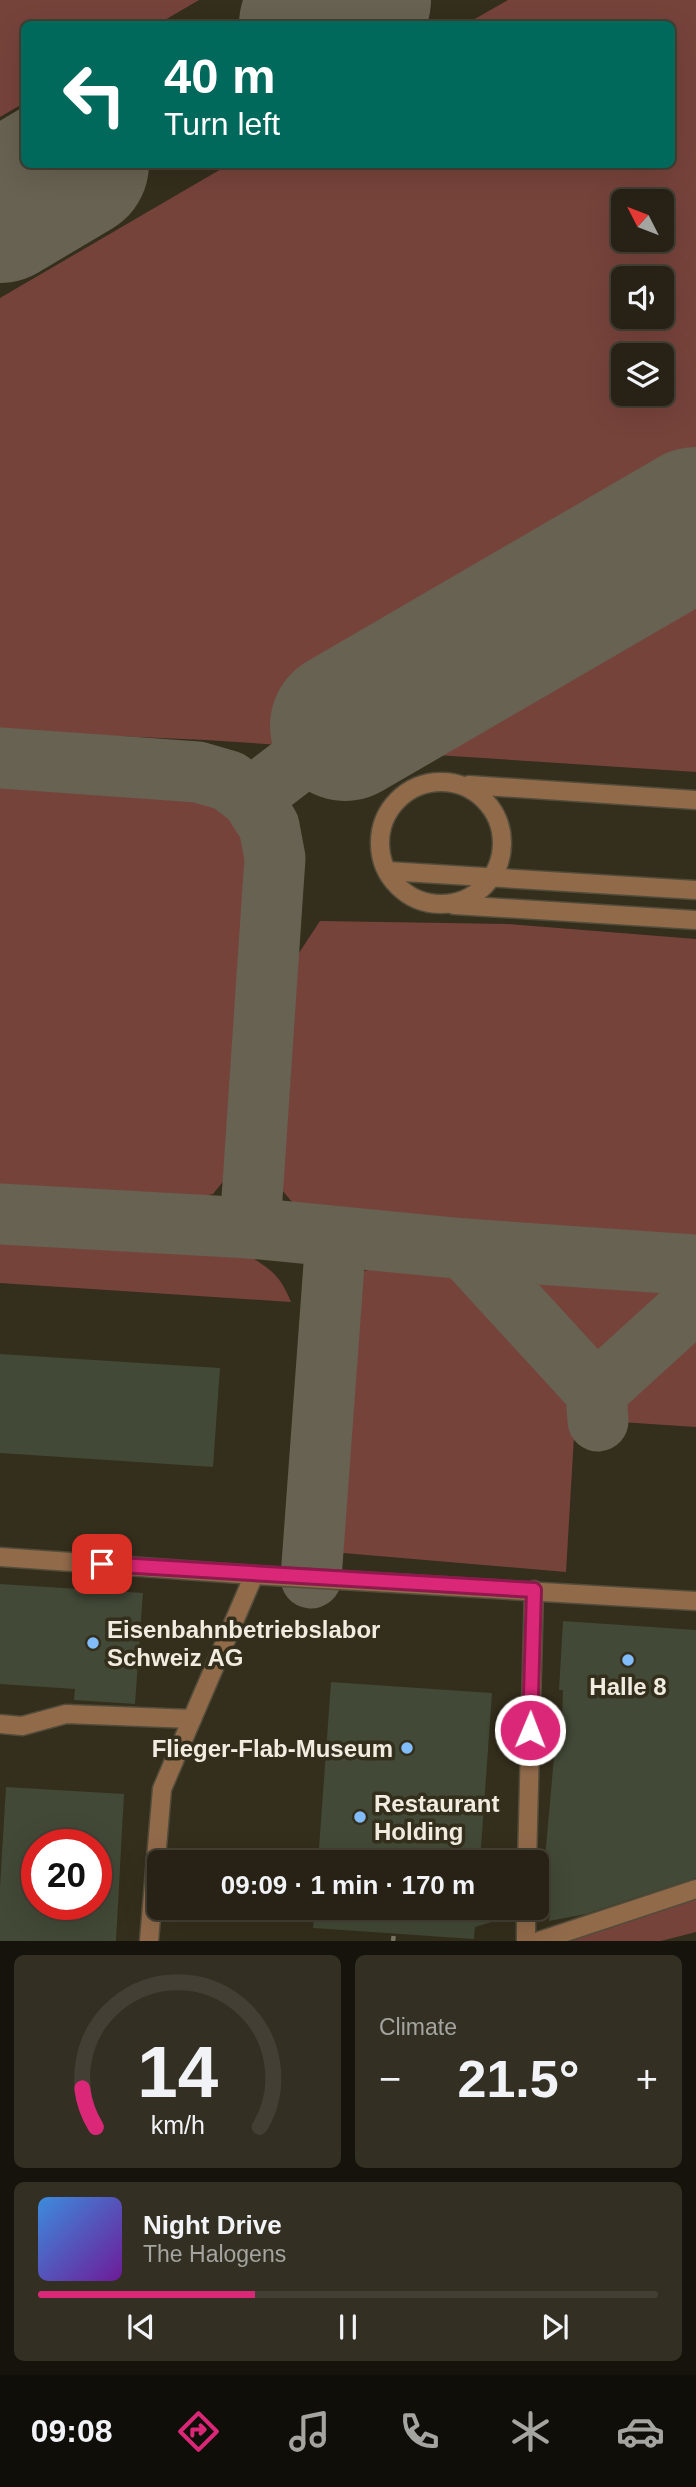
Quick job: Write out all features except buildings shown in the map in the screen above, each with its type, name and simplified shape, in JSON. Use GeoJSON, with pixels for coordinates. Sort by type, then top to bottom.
{"type":"FeatureCollection","features":[{"type":"Feature","properties":{"kind":"lane"},"geometry":{"type":"LineString","coordinates":[[696,800],[464,785],[443,780],[423,784],[405,793],[391,807],[382,825],[379,845],[393,882],[408,895],[427,903],[696,920]]}},
{"type":"Feature","properties":{"kind":"lane"},"geometry":{"type":"LineString","coordinates":[[447,904],[466,899],[483,888],[493,877],[502,854],[503,832],[496,813],[482,796],[464,785]]}},
{"type":"Feature","properties":{"kind":"lane"},"geometry":{"type":"LineString","coordinates":[[387,871],[696,890]]}},
{"type":"Feature","properties":{"kind":"lane"},"geometry":{"type":"LineString","coordinates":[[0,1557],[696,1601]]}},
{"type":"Feature","properties":{"kind":"lane"},"geometry":{"type":"LineString","coordinates":[[149,1941],[162,1789],[254,1575]]}},
{"type":"Feature","properties":{"kind":"lane"},"geometry":{"type":"LineString","coordinates":[[527,1850],[534,1590]]}},
{"type":"Feature","properties":{"kind":"lane"},"geometry":{"type":"LineString","coordinates":[[0,1724],[22,1726],[66,1714],[192,1719]]}},
{"type":"Feature","properties":{"kind":"lane"},"geometry":{"type":"LineString","coordinates":[[538,1941],[696,1889]]}},
{"type":"Feature","properties":{"kind":"lane"},"geometry":{"type":"LineString","coordinates":[[526,1920],[526,1941]]}},
{"type":"Feature","properties":{"kind":"path"},"geometry":{"type":"LineString","coordinates":[[393,1941],[394,1933]]}},
{"type":"Feature","properties":{"kind":"shaded area"},"geometry":{"type":"Polygon","coordinates":[[[0,0],[199,0],[163,21],[21,21],[21,105],[0,117],[0,0]]]}},
{"type":"Feature","properties":{"kind":"shaded area"},"geometry":{"type":"Polygon","coordinates":[[[508,0],[696,0],[696,772],[206,740],[0,731],[0,298],[223,168],[675,168],[675,21],[471,21],[508,0]]]}},
{"type":"Feature","properties":{"kind":"shaded area"},"geometry":{"type":"Polygon","coordinates":[[[0,782],[186,789],[237,823],[259,873],[237,1164],[213,1194],[160,1207],[0,1198],[0,782]]]}},
{"type":"Feature","properties":{"kind":"shaded area"},"geometry":{"type":"Polygon","coordinates":[[[320,921],[508,924],[696,939],[696,1246],[331,1222],[298,1209],[282,1190],[276,1170],[278,1078],[287,971],[320,921]]]}},
{"type":"Feature","properties":{"kind":"shaded area"},"geometry":{"type":"Polygon","coordinates":[[[0,1232],[242,1251],[277,1277],[291,1302],[0,1283],[0,1232]]]}},
{"type":"Feature","properties":{"kind":"shaded area"},"geometry":{"type":"Polygon","coordinates":[[[391,1264],[696,1281],[696,1427],[575,1419],[566,1572],[320,1551],[339,1300],[360,1272],[391,1264]]]}},
{"type":"Feature","properties":{"kind":"shaded area"},"geometry":{"type":"Polygon","coordinates":[[[696,1896],[696,1932],[661,1941],[561,1941],[696,1896]]]}},
{"type":"Feature","properties":{"kind":"taxiway"},"geometry":{"type":"LineString","coordinates":[[251,798],[345,726]]}},
{"type":"Feature","properties":{"kind":"taxiway"},"geometry":{"type":"LineString","coordinates":[[0,758],[198,772],[229,781],[251,798],[269,826],[275,858],[250,1228]]}},
{"type":"Feature","properties":{"kind":"taxiway"},"geometry":{"type":"LineString","coordinates":[[0,1214],[250,1228],[465,1249],[696,1265]]}},
{"type":"Feature","properties":{"kind":"taxiway"},"geometry":{"type":"LineString","coordinates":[[311,1578],[336,1237]]}},
{"type":"Feature","properties":{"kind":"taxiway"},"geometry":{"type":"LineString","coordinates":[[465,1249],[596,1392]]}},
{"type":"Feature","properties":{"kind":"taxiway"},"geometry":{"type":"LineString","coordinates":[[598,1421],[596,1392],[696,1301]]}},
{"type":"Feature","properties":{"kind":"runway"},"geometry":{"type":"LineString","coordinates":[[319,21],[356,0]]}},
{"type":"Feature","properties":{"kind":"runway"},"geometry":{"type":"LineString","coordinates":[[0,208],[67,168]]}},
{"type":"Feature","properties":{"kind":"runway"},"geometry":{"type":"LineString","coordinates":[[345,726],[696,522]]}},
{"type":"Feature","properties":{"kind":"place","name":"Eisenbahnbetriebslabor Schweiz AG"},"geometry":{"type":"Point","coordinates":[93,1643]}},
{"type":"Feature","properties":{"kind":"place","name":"Halle 8"},"geometry":{"type":"Point","coordinates":[628,1660]}},
{"type":"Feature","properties":{"kind":"place","name":"Flieger-Flab-Museum"},"geometry":{"type":"Point","coordinates":[407,1748]}},
{"type":"Feature","properties":{"kind":"place","name":"Restaurant Holding"},"geometry":{"type":"Point","coordinates":[360,1817]}},
{"type":"Feature","properties":{"kind":"route"},"geometry":{"type":"LineString","coordinates":[[102,1564],[534,1590],[530,1730]]}}]}
